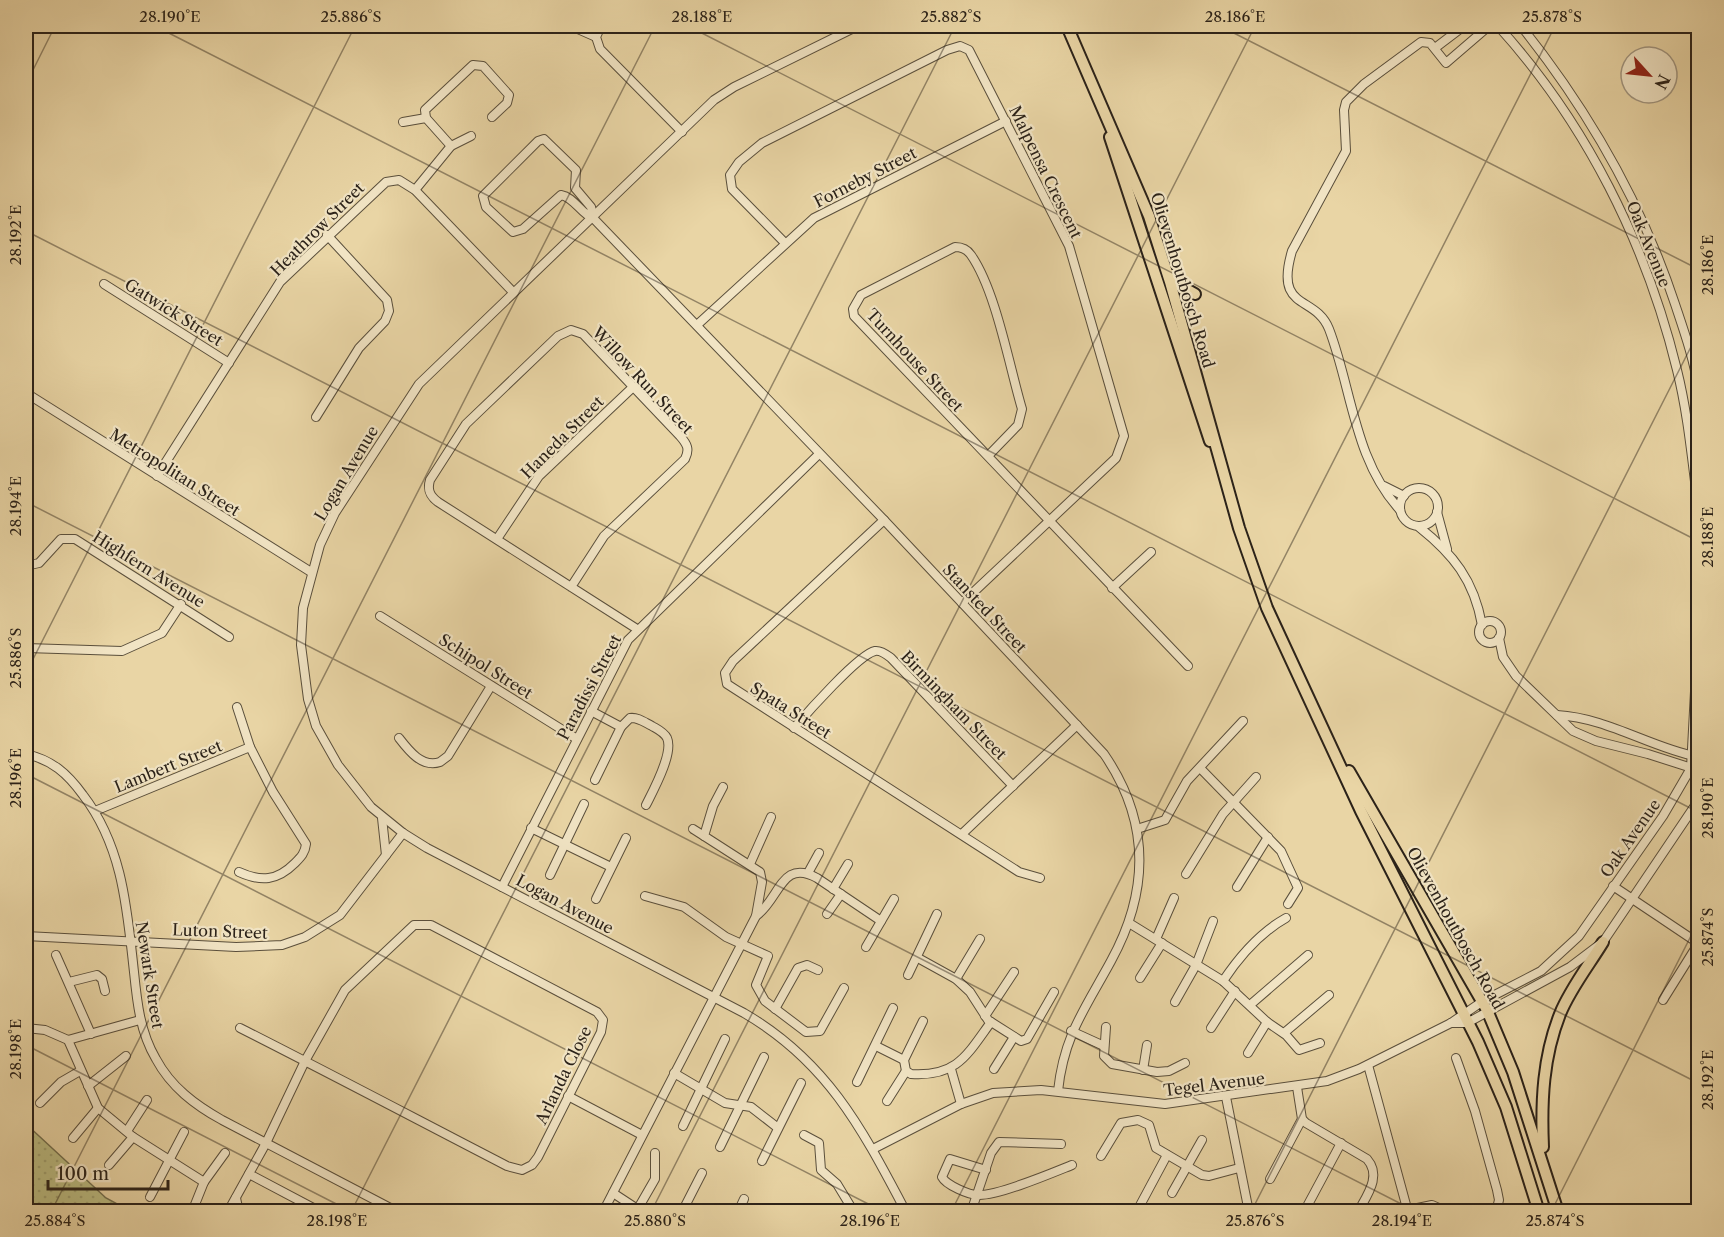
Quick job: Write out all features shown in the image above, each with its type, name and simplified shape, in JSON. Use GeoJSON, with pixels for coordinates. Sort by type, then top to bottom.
{"type":"FeatureCollection","features":[{"type":"Feature","properties":{"kind":"main road","name":"Olievenhoutbosch Road"},"geometry":{"type":"LineString","coordinates":[[1067,26],[1149,216],[1228,489]]}},
{"type":"Feature","properties":{"kind":"main road","name":"Olievenhoutbosch Road"},"geometry":{"type":"LineString","coordinates":[[1074,26],[1201,417],[1228,489],[1267,608],[1361,811],[1465,1019],[1506,1107],[1536,1208]]}},
{"type":"Feature","properties":{"kind":"main road"},"geometry":{"type":"LineString","coordinates":[[1149,216],[1161,239],[1175,280],[1196,294]]}},
{"type":"Feature","properties":{"kind":"main road"},"geometry":{"type":"LineString","coordinates":[[1175,300],[1171,305],[1201,417]]}},
{"type":"Feature","properties":{"kind":"main road","name":"Olievenhoutbosch Road"},"geometry":{"type":"LineString","coordinates":[[1329,738],[1485,1005],[1513,1072],[1543,1159],[1558,1212]]}},
{"type":"Feature","properties":{"kind":"main road"},"geometry":{"type":"LineString","coordinates":[[1543,1159],[1541,1102],[1547,1053],[1560,1012],[1603,942]]}},
{"type":"Feature","properties":{"kind":"street"},"geometry":{"type":"LineString","coordinates":[[571,26],[596,38],[606,55],[682,132]]}},
{"type":"Feature","properties":{"kind":"street"},"geometry":{"type":"LineString","coordinates":[[596,38],[601,26]]}},
{"type":"Feature","properties":{"kind":"street"},"geometry":{"type":"LineString","coordinates":[[708,26],[721,26]]}},
{"type":"Feature","properties":{"kind":"street","name":"Logan Avenue"},"geometry":{"type":"LineString","coordinates":[[858,26],[723,94],[594,219],[513,292],[414,390],[335,513],[320,545],[303,608],[301,645],[308,699],[316,726],[338,765],[382,817],[403,833],[501,887],[714,997],[766,1027],[806,1059],[843,1100],[873,1149],[906,1212]]}},
{"type":"Feature","properties":{"kind":"street"},"geometry":{"type":"LineString","coordinates":[[1436,48],[1464,26]]}},
{"type":"Feature","properties":{"kind":"street"},"geometry":{"type":"LineString","coordinates":[[1447,549],[1419,527],[1407,523],[1374,472],[1363,446],[1326,321],[1294,298],[1288,280],[1288,266],[1292,251],[1346,151],[1344,110],[1346,102],[1364,84],[1420,42],[1428,42],[1436,48],[1446,63],[1489,26]]}},
{"type":"Feature","properties":{"kind":"street","name":"Oak Avenue"},"geometry":{"type":"LineString","coordinates":[[1498,26],[1538,72],[1581,138],[1615,198],[1639,248],[1677,371],[1698,505]]}},
{"type":"Feature","properties":{"kind":"street","name":"Oak Avenue"},"geometry":{"type":"LineString","coordinates":[[1521,26],[1580,104],[1623,177],[1664,272],[1685,333],[1698,387]]}},
{"type":"Feature","properties":{"kind":"street","name":"Malpensa Crescent"},"geometry":{"type":"LineString","coordinates":[[785,243],[736,194],[729,182],[733,169],[739,162],[762,143],[947,50],[960,46],[972,54],[1069,246],[1124,436],[1116,458],[963,603]]}},
{"type":"Feature","properties":{"kind":"street"},"geometry":{"type":"LineString","coordinates":[[451,146],[426,118],[425,110],[477,64],[483,66],[509,95],[507,102],[492,117]]}},
{"type":"Feature","properties":{"kind":"street"},"geometry":{"type":"LineString","coordinates":[[403,122],[426,118]]}},
{"type":"Feature","properties":{"kind":"street","name":"Forneby Street"},"geometry":{"type":"LineString","coordinates":[[697,325],[785,243],[825,211],[1006,121]]}},
{"type":"Feature","properties":{"kind":"street"},"geometry":{"type":"LineString","coordinates":[[415,190],[451,146],[471,136]]}},
{"type":"Feature","properties":{"kind":"street"},"geometry":{"type":"LineString","coordinates":[[544,139],[576,170],[575,188],[591,207],[594,219],[583,214],[567,196],[561,195],[523,229],[513,232],[486,207],[483,196],[538,141],[544,139]]}},
{"type":"Feature","properties":{"kind":"street","name":"Heathrow Street"},"geometry":{"type":"LineString","coordinates":[[157,476],[280,282],[327,235],[386,182],[399,180],[415,190],[513,292]]}},
{"type":"Feature","properties":{"kind":"street","name":"Stansted Street"},"geometry":{"type":"LineString","coordinates":[[594,219],[963,603],[1104,754],[1119,776],[1129,798],[1137,829],[1140,871],[1129,923],[1111,961],[1071,1031],[1064,1051],[1058,1091]]}},
{"type":"Feature","properties":{"kind":"street"},"geometry":{"type":"LineString","coordinates":[[316,417],[359,348],[385,321],[389,311],[387,300],[327,235]]}},
{"type":"Feature","properties":{"kind":"street","name":"Turnhouse Street"},"geometry":{"type":"LineString","coordinates":[[988,456],[1018,425],[1022,409],[987,286],[971,254],[966,249],[955,247],[861,295],[853,309],[854,316],[1188,666]]}},
{"type":"Feature","properties":{"kind":"street","name":"Gatwick Street"},"geometry":{"type":"LineString","coordinates":[[104,284],[229,363]]}},
{"type":"Feature","properties":{"kind":"street","name":"Willow Run Street"},"geometry":{"type":"LineString","coordinates":[[571,587],[604,536],[687,455],[686,443],[583,334],[571,330],[558,336],[466,424],[430,480],[430,494],[438,502],[497,539],[571,587],[637,629]]}},
{"type":"Feature","properties":{"kind":"street","name":"Haneda Street"},"geometry":{"type":"LineString","coordinates":[[497,539],[539,477],[632,388]]}},
{"type":"Feature","properties":{"kind":"street","name":"Metropolitan Street"},"geometry":{"type":"LineString","coordinates":[[26,393],[311,572]]}},
{"type":"Feature","properties":{"kind":"street","name":"Paradissi Street"},"geometry":{"type":"LineString","coordinates":[[501,887],[619,655],[637,629],[818,454]]}},
{"type":"Feature","properties":{"kind":"street"},"geometry":{"type":"LineString","coordinates":[[1384,486],[1404,496]]}},
{"type":"Feature","properties":{"kind":"street"},"geometry":{"type":"LineString","coordinates":[[1400,510],[1404,496],[1414,489],[1427,490],[1436,499],[1437,512],[1447,549],[1478,602],[1492,621],[1500,627],[1499,638],[1503,657]]}},
{"type":"Feature","properties":{"kind":"street"},"geometry":{"type":"LineString","coordinates":[[1419,527],[1430,523],[1437,512]]}},
{"type":"Feature","properties":{"kind":"street","name":"Spata Street"},"geometry":{"type":"LineString","coordinates":[[884,520],[733,661],[725,673],[725,678],[731,688],[1019,872],[1041,878]]}},
{"type":"Feature","properties":{"kind":"street","name":"Highfern Avenue"},"geometry":{"type":"LineString","coordinates":[[26,567],[39,563],[61,539],[75,539],[181,604],[229,637]]}},
{"type":"Feature","properties":{"kind":"street"},"geometry":{"type":"LineString","coordinates":[[1112,588],[1151,552]]}},
{"type":"Feature","properties":{"kind":"street"},"geometry":{"type":"LineString","coordinates":[[1478,602],[1482,625],[1479,635],[1503,657],[1524,686],[1580,735],[1695,769]]}},
{"type":"Feature","properties":{"kind":"street"},"geometry":{"type":"LineString","coordinates":[[26,648],[122,651],[162,633],[181,604]]}},
{"type":"Feature","properties":{"kind":"street","name":"Schipol Street"},"geometry":{"type":"LineString","coordinates":[[380,616],[577,739]]}},
{"type":"Feature","properties":{"kind":"street"},"geometry":{"type":"LineString","coordinates":[[1482,625],[1492,621]]}},
{"type":"Feature","properties":{"kind":"street","name":"Oak Avenue"},"geometry":{"type":"LineString","coordinates":[[1485,1005],[1562,954],[1579,936],[1695,769],[1698,634]]}},
{"type":"Feature","properties":{"kind":"street"},"geometry":{"type":"LineString","coordinates":[[1486,643],[1494,642],[1499,638]]}},
{"type":"Feature","properties":{"kind":"street","name":"Birmingham Street"},"geometry":{"type":"LineString","coordinates":[[794,728],[819,700],[862,659],[873,651],[881,652],[891,658],[1013,786]]}},
{"type":"Feature","properties":{"kind":"street"},"geometry":{"type":"LineString","coordinates":[[399,738],[408,750],[424,762],[440,762],[448,756],[491,686]]}},
{"type":"Feature","properties":{"kind":"street"},"geometry":{"type":"LineString","coordinates":[[237,707],[250,747],[273,792],[306,844],[302,856],[278,877],[260,879],[239,872]]}},
{"type":"Feature","properties":{"kind":"street"},"geometry":{"type":"LineString","coordinates":[[591,711],[621,727]]}},
{"type":"Feature","properties":{"kind":"street"},"geometry":{"type":"LineString","coordinates":[[1557,716],[1583,717],[1603,722],[1696,756]]}},
{"type":"Feature","properties":{"kind":"street"},"geometry":{"type":"LineString","coordinates":[[595,780],[621,727],[630,718],[637,718],[662,732],[667,738],[668,746],[662,772],[646,805]]}},
{"type":"Feature","properties":{"kind":"street"},"geometry":{"type":"LineString","coordinates":[[1137,829],[1165,820],[1187,781],[1243,721]]}},
{"type":"Feature","properties":{"kind":"street"},"geometry":{"type":"LineString","coordinates":[[962,834],[1077,725]]}},
{"type":"Feature","properties":{"kind":"street","name":"Lambert Street"},"geometry":{"type":"LineString","coordinates":[[95,811],[250,747]]}},
{"type":"Feature","properties":{"kind":"street","name":"Newark Street"},"geometry":{"type":"LineString","coordinates":[[26,754],[54,764],[67,774],[95,811],[122,878],[140,1020],[155,1059],[174,1085],[203,1109],[398,1212]]}},
{"type":"Feature","properties":{"kind":"street"},"geometry":{"type":"LineString","coordinates":[[1200,768],[1283,855],[1298,888],[1288,904]]}},
{"type":"Feature","properties":{"kind":"street"},"geometry":{"type":"LineString","coordinates":[[1186,874],[1223,814],[1256,777]]}},
{"type":"Feature","properties":{"kind":"street"},"geometry":{"type":"LineString","coordinates":[[704,836],[723,787]]}},
{"type":"Feature","properties":{"kind":"street"},"geometry":{"type":"LineString","coordinates":[[550,874],[584,804]]}},
{"type":"Feature","properties":{"kind":"street"},"geometry":{"type":"LineString","coordinates":[[1485,1005],[1570,967],[1603,942],[1697,805]]}},
{"type":"Feature","properties":{"kind":"street"},"geometry":{"type":"LineString","coordinates":[[382,817],[386,855]]}},
{"type":"Feature","properties":{"kind":"street"},"geometry":{"type":"LineString","coordinates":[[750,864],[771,817]]}},
{"type":"Feature","properties":{"kind":"street"},"geometry":{"type":"LineString","coordinates":[[531,828],[611,867]]}},
{"type":"Feature","properties":{"kind":"street"},"geometry":{"type":"LineString","coordinates":[[693,830],[750,864],[762,876],[756,916]]}},
{"type":"Feature","properties":{"kind":"street","name":"Luton Street"},"geometry":{"type":"LineString","coordinates":[[26,936],[245,948],[282,945],[305,937],[340,915],[403,833]]}},
{"type":"Feature","properties":{"kind":"street"},"geometry":{"type":"LineString","coordinates":[[1237,886],[1268,837]]}},
{"type":"Feature","properties":{"kind":"street"},"geometry":{"type":"LineString","coordinates":[[596,899],[626,838]]}},
{"type":"Feature","properties":{"kind":"street"},"geometry":{"type":"LineString","coordinates":[[808,873],[819,853]]}},
{"type":"Feature","properties":{"kind":"street"},"geometry":{"type":"LineString","coordinates":[[833,889],[848,864]]}},
{"type":"Feature","properties":{"kind":"street"},"geometry":{"type":"LineString","coordinates":[[603,1212],[740,943],[756,916],[769,905],[788,874],[808,873],[881,921]]}},
{"type":"Feature","properties":{"kind":"street"},"geometry":{"type":"LineString","coordinates":[[1613,886],[1698,943],[1663,1000]]}},
{"type":"Feature","properties":{"kind":"street"},"geometry":{"type":"LineString","coordinates":[[827,914],[841,894]]}},
{"type":"Feature","properties":{"kind":"street"},"geometry":{"type":"LineString","coordinates":[[645,896],[684,907],[740,943],[768,956],[756,985],[760,996],[802,1030],[817,1032],[844,988]]}},
{"type":"Feature","properties":{"kind":"street"},"geometry":{"type":"LineString","coordinates":[[1140,978],[1159,941],[1174,898]]}},
{"type":"Feature","properties":{"kind":"street"},"geometry":{"type":"LineString","coordinates":[[866,948],[894,899]]}},
{"type":"Feature","properties":{"kind":"street"},"geometry":{"type":"LineString","coordinates":[[908,975],[937,914]]}},
{"type":"Feature","properties":{"kind":"street"},"geometry":{"type":"LineString","coordinates":[[1223,981],[1238,959],[1271,927],[1286,918]]}},
{"type":"Feature","properties":{"kind":"street"},"geometry":{"type":"LineString","coordinates":[[1175,1002],[1196,965],[1213,921]]}},
{"type":"Feature","properties":{"kind":"street","name":"Arlanda Close"},"geometry":{"type":"LineString","coordinates":[[230,1208],[266,1143],[305,1060],[349,984],[408,929],[425,923],[599,1013],[603,1020],[601,1032],[535,1162],[527,1169],[518,1170],[305,1060]]}},
{"type":"Feature","properties":{"kind":"street"},"geometry":{"type":"LineString","coordinates":[[1129,923],[1223,981],[1267,1022],[1284,1033],[1299,1050],[1320,1043]]}},
{"type":"Feature","properties":{"kind":"street"},"geometry":{"type":"LineString","coordinates":[[956,979],[980,939]]}},
{"type":"Feature","properties":{"kind":"street"},"geometry":{"type":"LineString","coordinates":[[56,955],[91,1034]]}},
{"type":"Feature","properties":{"kind":"street"},"geometry":{"type":"LineString","coordinates":[[1250,1005],[1308,955]]}},
{"type":"Feature","properties":{"kind":"street"},"geometry":{"type":"LineString","coordinates":[[918,958],[956,979],[970,992],[988,1019],[1021,1041],[1027,1038],[1054,992]]}},
{"type":"Feature","properties":{"kind":"street"},"geometry":{"type":"LineString","coordinates":[[775,1009],[798,968],[807,965],[818,970]]}},
{"type":"Feature","properties":{"kind":"street"},"geometry":{"type":"LineString","coordinates":[[906,1071],[915,1074],[951,1069],[965,1056],[1014,972]]}},
{"type":"Feature","properties":{"kind":"street"},"geometry":{"type":"LineString","coordinates":[[69,982],[97,975],[102,979],[105,991]]}},
{"type":"Feature","properties":{"kind":"street"},"geometry":{"type":"LineString","coordinates":[[1211,1028],[1235,991]]}},
{"type":"Feature","properties":{"kind":"street"},"geometry":{"type":"LineString","coordinates":[[1284,1033],[1329,995]]}},
{"type":"Feature","properties":{"kind":"street","name":"Tegel Avenue"},"geometry":{"type":"LineString","coordinates":[[873,1149],[961,1104],[1010,1091],[1058,1091],[1156,1104],[1297,1087],[1340,1077],[1451,1023],[1465,1019],[1485,1005]]}},
{"type":"Feature","properties":{"kind":"street"},"geometry":{"type":"LineString","coordinates":[[857,1082],[893,1008]]}},
{"type":"Feature","properties":{"kind":"street"},"geometry":{"type":"LineString","coordinates":[[26,1028],[45,1030],[68,1040],[140,1020]]}},
{"type":"Feature","properties":{"kind":"street"},"geometry":{"type":"LineString","coordinates":[[887,1101],[906,1071],[904,1060],[923,1021]]}},
{"type":"Feature","properties":{"kind":"street"},"geometry":{"type":"LineString","coordinates":[[1248,1053],[1267,1022]]}},
{"type":"Feature","properties":{"kind":"street"},"geometry":{"type":"LineString","coordinates":[[1106,1027],[1104,1056],[1108,1063],[1165,1072],[1185,1063]]}},
{"type":"Feature","properties":{"kind":"street"},"geometry":{"type":"LineString","coordinates":[[240,1028],[305,1060]]}},
{"type":"Feature","properties":{"kind":"street"},"geometry":{"type":"LineString","coordinates":[[1071,1031],[1104,1046]]}},
{"type":"Feature","properties":{"kind":"street"},"geometry":{"type":"LineString","coordinates":[[994,1069],[1014,1037]]}},
{"type":"Feature","properties":{"kind":"street"},"geometry":{"type":"LineString","coordinates":[[683,1125],[725,1039]]}},
{"type":"Feature","properties":{"kind":"street"},"geometry":{"type":"LineString","coordinates":[[68,1040],[98,1108],[130,1134],[204,1182]]}},
{"type":"Feature","properties":{"kind":"street"},"geometry":{"type":"LineString","coordinates":[[1143,1070],[1147,1045]]}},
{"type":"Feature","properties":{"kind":"street"},"geometry":{"type":"LineString","coordinates":[[876,1046],[904,1060]]}},
{"type":"Feature","properties":{"kind":"street"},"geometry":{"type":"LineString","coordinates":[[88,1086],[126,1056]]}},
{"type":"Feature","properties":{"kind":"street"},"geometry":{"type":"LineString","coordinates":[[720,1147],[764,1057]]}},
{"type":"Feature","properties":{"kind":"street"},"geometry":{"type":"LineString","coordinates":[[1456,1058],[1475,1111],[1497,1190],[1499,1200],[1496,1212]]}},
{"type":"Feature","properties":{"kind":"street"},"geometry":{"type":"LineString","coordinates":[[1368,1065],[1408,1211],[1432,1205],[1448,1212]]}},
{"type":"Feature","properties":{"kind":"street"},"geometry":{"type":"LineString","coordinates":[[951,1069],[961,1104]]}},
{"type":"Feature","properties":{"kind":"street"},"geometry":{"type":"LineString","coordinates":[[40,1103],[61,1082],[80,1071]]}},
{"type":"Feature","properties":{"kind":"street"},"geometry":{"type":"LineString","coordinates":[[674,1072],[725,1103],[751,1107],[778,1128]]}},
{"type":"Feature","properties":{"kind":"street"},"geometry":{"type":"LineString","coordinates":[[762,1161],[801,1083]]}},
{"type":"Feature","properties":{"kind":"street"},"geometry":{"type":"LineString","coordinates":[[1270,1179],[1302,1119],[1297,1087]]}},
{"type":"Feature","properties":{"kind":"street"},"geometry":{"type":"LineString","coordinates":[[568,1096],[642,1135]]}},
{"type":"Feature","properties":{"kind":"street"},"geometry":{"type":"LineString","coordinates":[[1226,1097],[1249,1212]]}},
{"type":"Feature","properties":{"kind":"street"},"geometry":{"type":"LineString","coordinates":[[109,1165],[130,1134],[147,1100]]}},
{"type":"Feature","properties":{"kind":"street"},"geometry":{"type":"LineString","coordinates":[[73,1138],[98,1108]]}},
{"type":"Feature","properties":{"kind":"street"},"geometry":{"type":"LineString","coordinates":[[1101,1156],[1121,1123],[1134,1119],[1149,1125],[1154,1145],[1186,1167],[1209,1176],[1239,1168]]}},
{"type":"Feature","properties":{"kind":"street"},"geometry":{"type":"LineString","coordinates":[[1302,1119],[1367,1159],[1373,1169],[1374,1180],[1358,1212]]}},
{"type":"Feature","properties":{"kind":"street"},"geometry":{"type":"LineString","coordinates":[[150,1197],[184,1132]]}},
{"type":"Feature","properties":{"kind":"street"},"geometry":{"type":"LineString","coordinates":[[804,1135],[819,1143],[821,1170],[837,1184],[854,1212]]}},
{"type":"Feature","properties":{"kind":"street"},"geometry":{"type":"LineString","coordinates":[[1172,1193],[1202,1140]]}},
{"type":"Feature","properties":{"kind":"street"},"geometry":{"type":"LineString","coordinates":[[971,1212],[991,1153],[999,1142],[1061,1144]]}},
{"type":"Feature","properties":{"kind":"street"},"geometry":{"type":"LineString","coordinates":[[1304,1212],[1341,1143]]}},
{"type":"Feature","properties":{"kind":"street"},"geometry":{"type":"LineString","coordinates":[[192,1212],[204,1182],[213,1173],[225,1153]]}},
{"type":"Feature","properties":{"kind":"street"},"geometry":{"type":"LineString","coordinates":[[613,1193],[639,1210],[655,1179],[655,1153]]}},
{"type":"Feature","properties":{"kind":"street"},"geometry":{"type":"LineString","coordinates":[[1137,1211],[1167,1155]]}},
{"type":"Feature","properties":{"kind":"street"},"geometry":{"type":"LineString","coordinates":[[986,1170],[950,1159],[942,1175],[947,1183],[978,1196],[1072,1166]]}},
{"type":"Feature","properties":{"kind":"street"},"geometry":{"type":"LineString","coordinates":[[249,1173],[319,1211]]}},
{"type":"Feature","properties":{"kind":"street"},"geometry":{"type":"LineString","coordinates":[[682,1212],[702,1173]]}},
{"type":"Feature","properties":{"kind":"street"},"geometry":{"type":"LineString","coordinates":[[236,1198],[239,1212]]}},
{"type":"Feature","properties":{"kind":"street"},"geometry":{"type":"LineString","coordinates":[[738,1212],[744,1199]]}},
{"type":"Feature","properties":{"kind":"green space"},"geometry":{"type":"Polygon","coordinates":[[[26,1124],[106,1198],[130,1211],[26,1211],[26,1124]]]}}]}
